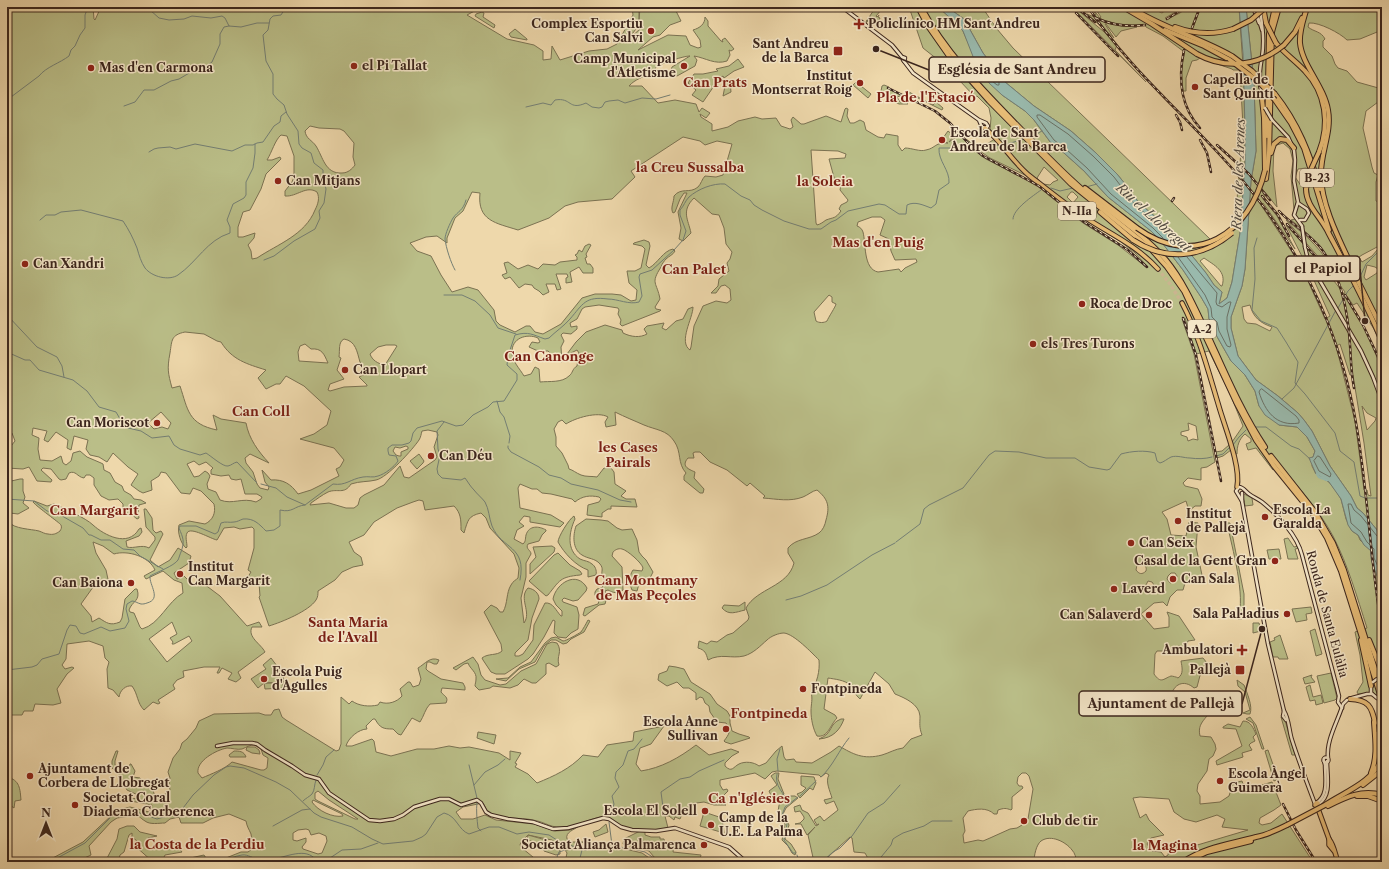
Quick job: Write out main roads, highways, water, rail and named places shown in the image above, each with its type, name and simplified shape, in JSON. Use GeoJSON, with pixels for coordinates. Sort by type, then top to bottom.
{"type":"FeatureCollection","features":[{"type":"Feature","properties":{"kind":"highway","name":"A-2"},"geometry":{"type":"LineString","coordinates":[[918,7],[938,41],[955,64],[1025,136],[1030,139],[1080,188],[1152,246],[1166,260],[1178,277],[1192,300],[1251,424],[1268,452],[1312,508],[1337,550],[1382,702]]}},
{"type":"Feature","properties":{"kind":"highway","name":"A-2"},"geometry":{"type":"LineString","coordinates":[[921,7],[941,40],[958,62],[1040,153],[1071,184],[1080,188]]}},
{"type":"Feature","properties":{"kind":"highway"},"geometry":{"type":"LineString","coordinates":[[1123,7],[1197,54],[1219,63],[1243,64],[1268,56],[1284,44],[1297,27],[1306,7]]}},
{"type":"Feature","properties":{"kind":"highway"},"geometry":{"type":"LineString","coordinates":[[1132,7],[1163,22],[1191,32],[1214,33],[1233,29],[1251,20],[1264,7]]}},
{"type":"Feature","properties":{"kind":"highway","name":"B-23"},"geometry":{"type":"LineString","coordinates":[[1132,7],[1158,22],[1204,42],[1231,58],[1257,76],[1275,94],[1293,119],[1304,141],[1311,158],[1329,221],[1338,243],[1382,329]]}},
{"type":"Feature","properties":{"kind":"highway"},"geometry":{"type":"LineString","coordinates":[[1264,7],[1266,23],[1276,42],[1308,74],[1320,93],[1324,110],[1325,125],[1319,152],[1309,174],[1306,189],[1309,204],[1325,226],[1340,256]]}},
{"type":"Feature","properties":{"kind":"highway"},"geometry":{"type":"LineString","coordinates":[[1267,165],[1269,34],[1275,7]]}},
{"type":"Feature","properties":{"kind":"highway"},"geometry":{"type":"LineString","coordinates":[[1080,188],[1133,240],[1154,251],[1174,254],[1193,253],[1213,246],[1230,234],[1247,217],[1259,196],[1266,177],[1272,41],[1274,22],[1279,7]]}},
{"type":"Feature","properties":{"kind":"highway"},"geometry":{"type":"LineString","coordinates":[[1306,7],[1300,35],[1301,48],[1323,94],[1329,117],[1328,134],[1321,164],[1321,184],[1349,267]]}},
{"type":"Feature","properties":{"kind":"highway","name":"B-23"},"geometry":{"type":"LineString","coordinates":[[1152,24],[1231,58],[1259,82],[1275,100],[1291,122],[1304,148],[1324,214],[1340,256],[1355,273],[1382,341]]}},
{"type":"Feature","properties":{"kind":"highway"},"geometry":{"type":"LineString","coordinates":[[1262,99],[1267,165]]}},
{"type":"Feature","properties":{"kind":"highway"},"geometry":{"type":"LineString","coordinates":[[1080,188],[1157,241],[1177,246],[1197,246],[1215,240],[1231,230],[1246,214],[1259,190],[1272,147],[1276,140],[1287,140],[1294,148]]}},
{"type":"Feature","properties":{"kind":"highway","name":"A-2"},"geometry":{"type":"LineString","coordinates":[[1360,624],[1382,691]]}},
{"type":"Feature","properties":{"kind":"highway"},"geometry":{"type":"LineString","coordinates":[[1360,624],[1382,672]]}},
{"type":"Feature","properties":{"kind":"highway"},"geometry":{"type":"LineString","coordinates":[[1360,624],[1371,685]]}},
{"type":"Feature","properties":{"kind":"highway"},"geometry":{"type":"LineString","coordinates":[[1344,701],[1359,700],[1367,704],[1372,711],[1382,748]]}},
{"type":"Feature","properties":{"kind":"highway"},"geometry":{"type":"LineString","coordinates":[[1361,784],[1370,774],[1374,765],[1374,722]]}},
{"type":"Feature","properties":{"kind":"highway"},"geometry":{"type":"LineString","coordinates":[[1326,806],[1361,784],[1373,773],[1382,758]]}},
{"type":"Feature","properties":{"kind":"highway"},"geometry":{"type":"LineString","coordinates":[[1187,862],[1207,852],[1258,840],[1288,826],[1365,784],[1382,770]]}},
{"type":"Feature","properties":{"kind":"highway"},"geometry":{"type":"LineString","coordinates":[[1334,803],[1348,796],[1359,793],[1370,792],[1382,794]]}},
{"type":"Feature","properties":{"kind":"highway"},"geometry":{"type":"LineString","coordinates":[[1326,806],[1348,797],[1359,795],[1371,796],[1382,801]]}},
{"type":"Feature","properties":{"kind":"highway"},"geometry":{"type":"LineString","coordinates":[[1183,862],[1207,850],[1265,835],[1288,826]]}},
{"type":"Feature","properties":{"kind":"main road","name":"N-IIa"},"geometry":{"type":"LineString","coordinates":[[842,7],[893,46],[909,68],[982,123],[986,123],[986,127],[1025,172],[1082,216],[1131,244],[1158,269]]}},
{"type":"Feature","properties":{"kind":"main road"},"geometry":{"type":"LineString","coordinates":[[1254,7],[1263,40]]}},
{"type":"Feature","properties":{"kind":"main road"},"geometry":{"type":"LineString","coordinates":[[1260,7],[1263,29],[1263,52],[1260,73],[1262,99],[1272,120],[1288,137],[1294,148],[1294,181],[1298,202],[1295,216],[1302,226],[1308,260],[1361,351],[1382,401]]}},
{"type":"Feature","properties":{"kind":"main road","name":"N-IIa"},"geometry":{"type":"LineString","coordinates":[[982,123],[982,127],[986,127]]}},
{"type":"Feature","properties":{"kind":"main road"},"geometry":{"type":"LineString","coordinates":[[1298,202],[1307,209],[1308,213],[1302,226]]}},
{"type":"Feature","properties":{"kind":"main road"},"geometry":{"type":"LineString","coordinates":[[1296,209],[1303,207]]}},
{"type":"Feature","properties":{"kind":"main road"},"geometry":{"type":"LineString","coordinates":[[1299,220],[1304,220]]}},
{"type":"Feature","properties":{"kind":"main road"},"geometry":{"type":"LineString","coordinates":[[1182,303],[1192,322],[1202,350],[1232,450],[1238,480],[1236,491],[1249,494]]}},
{"type":"Feature","properties":{"kind":"main road"},"geometry":{"type":"LineString","coordinates":[[1238,480],[1249,494]]}},
{"type":"Feature","properties":{"kind":"main road"},"geometry":{"type":"LineString","coordinates":[[1237,487],[1243,488]]}},
{"type":"Feature","properties":{"kind":"main road"},"geometry":{"type":"LineString","coordinates":[[1243,488],[1241,493],[1242,501],[1268,642],[1285,715],[1292,741],[1338,862]]}},
{"type":"Feature","properties":{"kind":"main road","name":"Ronda de Santa Eulàlia"},"geometry":{"type":"LineString","coordinates":[[1249,494],[1268,507],[1293,534],[1299,545],[1337,688],[1344,701],[1329,742],[1327,752],[1327,795],[1324,800],[1317,804]]}},
{"type":"Feature","properties":{"kind":"main road"},"geometry":{"type":"LineString","coordinates":[[1364,695],[1369,691],[1371,685],[1382,679]]}},
{"type":"Feature","properties":{"kind":"main road"},"geometry":{"type":"LineString","coordinates":[[1371,685],[1372,694],[1377,698],[1382,698]]}},
{"type":"Feature","properties":{"kind":"main road"},"geometry":{"type":"LineString","coordinates":[[1344,701],[1372,694]]}},
{"type":"Feature","properties":{"kind":"main road"},"geometry":{"type":"LineString","coordinates":[[217,746],[233,743],[257,744],[267,752],[305,775],[319,779],[329,793],[370,820],[380,821],[394,819],[403,815],[414,807],[445,799],[462,805],[472,801],[478,801],[481,803],[486,812],[491,815],[533,822],[553,829],[568,828],[605,818],[621,827],[644,831],[659,831],[670,828],[677,829],[729,847],[746,862]]}},
{"type":"Feature","properties":{"kind":"water","name":"Riu el Llobregat"},"geometry":{"type":"Polygon","coordinates":[[[938,7],[947,7],[964,19],[983,53],[1005,82],[1034,106],[1071,131],[1096,153],[1117,174],[1139,203],[1171,230],[1214,285],[1222,292],[1219,304],[1227,298],[1232,282],[1240,233],[1245,164],[1245,128],[1243,54],[1239,7],[1246,7],[1254,83],[1256,151],[1251,181],[1245,269],[1242,286],[1231,317],[1231,328],[1238,356],[1256,380],[1278,396],[1304,420],[1312,431],[1330,466],[1351,496],[1357,508],[1382,536],[1382,588],[1372,563],[1370,554],[1371,551],[1364,545],[1358,535],[1352,531],[1348,525],[1341,499],[1329,482],[1316,474],[1309,458],[1313,457],[1315,451],[1307,437],[1297,427],[1279,425],[1265,415],[1259,406],[1255,391],[1245,375],[1231,361],[1215,333],[1214,324],[1209,319],[1208,309],[1183,270],[1160,240],[1151,231],[1108,197],[1084,171],[1051,143],[1034,120],[1025,111],[1002,95],[989,83],[974,59],[963,31],[938,7]]]}},
{"type":"Feature","properties":{"kind":"waterway"},"geometry":{"type":"LineString","coordinates":[[7,100],[45,70],[69,56],[71,50],[75,46],[85,28],[85,15],[88,7]]}},
{"type":"Feature","properties":{"kind":"waterway"},"geometry":{"type":"LineString","coordinates":[[141,7],[150,10],[159,18],[169,20],[184,19],[192,16],[211,18],[222,16],[225,18],[229,26],[241,27],[257,23],[269,23]]}},
{"type":"Feature","properties":{"kind":"waterway"},"geometry":{"type":"LineString","coordinates":[[264,260],[274,256],[294,241],[315,229],[320,218],[319,211],[324,203],[326,189],[325,185],[320,180],[323,170],[314,163],[311,153],[302,148],[299,144],[298,131],[287,114],[284,105],[273,94],[273,74],[266,61],[263,35],[268,30],[270,19],[273,16],[281,15],[286,7]]}},
{"type":"Feature","properties":{"kind":"waterway"},"geometry":{"type":"LineString","coordinates":[[124,106],[135,102],[144,90],[154,90],[191,72],[201,70],[212,62],[220,44],[220,34],[224,27],[229,26]]}},
{"type":"Feature","properties":{"kind":"waterway"},"geometry":{"type":"LineString","coordinates":[[526,107],[543,103],[551,105],[555,100],[564,100],[573,105],[586,103],[592,107],[599,108],[602,107],[605,102],[609,101],[618,100],[625,103],[642,98],[656,99],[670,95]]}},
{"type":"Feature","properties":{"kind":"waterway"},"geometry":{"type":"LineString","coordinates":[[149,152],[158,148],[170,147],[176,149],[195,144],[232,151],[245,145],[253,145],[263,142],[274,126],[280,122],[281,116],[286,112]]}},
{"type":"Feature","properties":{"kind":"waterway"},"geometry":{"type":"LineString","coordinates":[[1031,137],[1042,131]]}},
{"type":"Feature","properties":{"kind":"waterway"},"geometry":{"type":"LineString","coordinates":[[1004,145],[1024,139]]}},
{"type":"Feature","properties":{"kind":"waterway"},"geometry":{"type":"LineString","coordinates":[[40,220],[46,215],[55,215],[61,212],[81,210],[123,221],[132,237],[145,268],[156,276],[165,278],[174,277],[185,270],[208,246],[222,236],[230,233],[230,227],[227,220],[233,204],[244,198],[246,195],[246,182],[253,168],[255,144]]}},
{"type":"Feature","properties":{"kind":"waterway"},"geometry":{"type":"LineString","coordinates":[[7,670],[32,667],[37,665],[42,659],[59,654],[70,625],[76,626],[80,633],[84,634],[101,627],[110,631],[125,628],[129,621],[126,609],[127,604],[132,601],[141,604],[151,601],[154,598],[154,591],[150,576],[169,567],[178,560],[183,542],[179,528],[180,526],[196,526],[215,534],[218,532],[221,523],[250,519],[266,531],[274,530],[280,526],[280,510],[288,511],[305,505],[333,484],[341,484],[363,477],[376,477],[384,474],[398,461],[396,456],[389,455],[388,448],[392,445],[409,443],[417,428],[442,421],[456,426],[463,425],[473,415],[488,407],[493,402],[504,401],[517,380],[517,374],[507,365],[508,356],[515,335],[527,333],[545,339],[549,338],[568,322],[582,305],[589,300],[600,298],[631,303],[639,302],[642,296],[639,277],[640,274],[652,270],[683,240],[686,231],[680,215],[680,210],[689,197],[697,191],[706,187],[725,184],[741,196],[750,200],[754,205],[784,221],[809,229],[821,229],[848,211],[879,204],[885,205],[899,214],[906,214],[907,205],[913,203],[931,208],[936,204],[939,190],[949,183],[948,174],[940,157],[939,148],[1001,145]]}},
{"type":"Feature","properties":{"kind":"waterway"},"geometry":{"type":"LineString","coordinates":[[1086,187],[1097,184]]}},
{"type":"Feature","properties":{"kind":"waterway"},"geometry":{"type":"LineString","coordinates":[[1051,188],[1060,191],[1073,188]]}},
{"type":"Feature","properties":{"kind":"waterway"},"geometry":{"type":"LineString","coordinates":[[1013,219],[1016,211],[1041,190]]}},
{"type":"Feature","properties":{"kind":"waterway"},"geometry":{"type":"LineString","coordinates":[[455,270],[445,237],[452,220],[462,209],[466,200]]}},
{"type":"Feature","properties":{"kind":"waterway"},"geometry":{"type":"LineString","coordinates":[[1257,238],[1254,248],[1255,279],[1252,310],[1261,321],[1277,328],[1298,362],[1295,383],[1335,433],[1340,451],[1354,462],[1360,496],[1365,498],[1382,498]]}},
{"type":"Feature","properties":{"kind":"waterway"},"geometry":{"type":"LineString","coordinates":[[1359,279],[1366,264],[1382,248]]}},
{"type":"Feature","properties":{"kind":"waterway"},"geometry":{"type":"LineString","coordinates":[[1338,308],[1348,291],[1354,285]]}},
{"type":"Feature","properties":{"kind":"waterway"},"geometry":{"type":"LineString","coordinates":[[444,295],[462,295],[475,301],[490,315],[498,328],[516,334]]}},
{"type":"Feature","properties":{"kind":"waterway"},"geometry":{"type":"LineString","coordinates":[[1282,399],[1294,388],[1336,310]]}},
{"type":"Feature","properties":{"kind":"waterway"},"geometry":{"type":"LineString","coordinates":[[7,315],[37,347],[57,357],[62,366],[64,377]]}},
{"type":"Feature","properties":{"kind":"waterway"},"geometry":{"type":"LineString","coordinates":[[7,352],[25,360],[30,360],[39,370],[73,380],[87,391],[99,407],[116,412],[123,424],[128,428],[141,431],[152,438],[169,436],[174,445],[180,449],[200,455],[206,453],[226,466],[237,462],[257,483]]}},
{"type":"Feature","properties":{"kind":"waterway"},"geometry":{"type":"LineString","coordinates":[[497,401],[510,436],[509,443]]}},
{"type":"Feature","properties":{"kind":"waterway"},"geometry":{"type":"LineString","coordinates":[[444,422],[437,431],[438,449],[440,455],[437,469],[438,474],[442,478],[461,480],[465,478],[485,502],[496,534],[517,554],[520,560],[520,580]]}},
{"type":"Feature","properties":{"kind":"waterway"},"geometry":{"type":"LineString","coordinates":[[1256,427],[1266,427],[1291,446],[1299,449],[1310,459]]}},
{"type":"Feature","properties":{"kind":"waterway"},"geometry":{"type":"LineString","coordinates":[[1233,445],[1246,430]]}},
{"type":"Feature","properties":{"kind":"waterway"},"geometry":{"type":"LineString","coordinates":[[508,446],[511,452],[539,467],[549,475],[561,478],[571,484],[598,490],[620,500],[631,502]]}},
{"type":"Feature","properties":{"kind":"waterway"},"geometry":{"type":"LineString","coordinates":[[1216,456],[1223,454],[1230,447]]}},
{"type":"Feature","properties":{"kind":"waterway"},"geometry":{"type":"LineString","coordinates":[[896,542],[920,524],[924,509],[963,488],[989,455],[995,451],[1019,452],[1046,458],[1075,458],[1089,467],[1107,470],[1110,469],[1121,454],[1134,452],[1147,451],[1155,453],[1157,461],[1160,463],[1173,456],[1198,459],[1212,457]]}},
{"type":"Feature","properties":{"kind":"waterway"},"geometry":{"type":"LineString","coordinates":[[1317,474],[1319,477],[1327,480]]}},
{"type":"Feature","properties":{"kind":"waterway"},"geometry":{"type":"LineString","coordinates":[[261,484],[276,488],[287,497],[305,505]]}},
{"type":"Feature","properties":{"kind":"waterway"},"geometry":{"type":"LineString","coordinates":[[7,499],[34,501],[47,511],[57,513],[83,528],[89,535],[101,540],[110,540],[123,549],[134,550],[140,556],[163,569]]}},
{"type":"Feature","properties":{"kind":"waterway"},"geometry":{"type":"LineString","coordinates":[[1377,530],[1382,527]]}},
{"type":"Feature","properties":{"kind":"waterway"},"geometry":{"type":"LineString","coordinates":[[786,600],[801,596],[827,585],[872,555],[895,543]]}},
{"type":"Feature","properties":{"kind":"waterway"},"geometry":{"type":"LineString","coordinates":[[821,777],[829,768],[849,738]]}},
{"type":"Feature","properties":{"kind":"waterway"},"geometry":{"type":"LineString","coordinates":[[611,814],[614,804],[612,796],[619,787],[615,778],[616,772],[623,765],[628,751],[634,749],[642,739]]}},
{"type":"Feature","properties":{"kind":"waterway"},"geometry":{"type":"LineString","coordinates":[[778,771],[777,759],[780,749]]}},
{"type":"Feature","properties":{"kind":"waterway"},"geometry":{"type":"LineString","coordinates":[[317,775],[326,757],[334,750]]}},
{"type":"Feature","properties":{"kind":"waterway"},"geometry":{"type":"LineString","coordinates":[[474,785],[485,772],[498,765],[505,759]]}},
{"type":"Feature","properties":{"kind":"waterway"},"geometry":{"type":"LineString","coordinates":[[664,815],[661,792],[680,779],[690,777],[699,771],[724,760]]}},
{"type":"Feature","properties":{"kind":"waterway"},"geometry":{"type":"LineString","coordinates":[[469,765],[477,798]]}},
{"type":"Feature","properties":{"kind":"waterway"},"geometry":{"type":"LineString","coordinates":[[50,862],[85,843],[112,816],[125,810],[134,811],[157,819],[180,812],[193,795],[214,775],[230,766],[244,768],[276,782],[290,790],[314,813],[321,817],[352,827],[383,844],[413,841],[422,837],[426,834],[437,817],[444,813],[452,817],[462,829],[469,834],[489,827],[499,827],[517,834],[529,832],[549,835],[560,842],[585,850],[606,846],[629,848],[645,852],[660,862]]}},
{"type":"Feature","properties":{"kind":"waterway"},"geometry":{"type":"LineString","coordinates":[[777,774],[776,778],[778,786],[789,803]]}},
{"type":"Feature","properties":{"kind":"waterway"},"geometry":{"type":"LineString","coordinates":[[303,801],[314,791],[316,780]]}},
{"type":"Feature","properties":{"kind":"waterway"},"geometry":{"type":"LineString","coordinates":[[800,796],[816,781]]}},
{"type":"Feature","properties":{"kind":"waterway"},"geometry":{"type":"LineString","coordinates":[[817,862],[824,860],[840,848],[852,836],[868,813],[884,803],[900,785]]}},
{"type":"Feature","properties":{"kind":"waterway"},"geometry":{"type":"LineString","coordinates":[[796,853],[793,853],[784,840],[787,824],[782,815],[785,807],[798,797]]}},
{"type":"Feature","properties":{"kind":"waterway"},"geometry":{"type":"LineString","coordinates":[[477,802],[478,828],[481,831]]}},
{"type":"Feature","properties":{"kind":"waterway"},"geometry":{"type":"LineString","coordinates":[[273,826],[302,810],[310,809]]}},
{"type":"Feature","properties":{"kind":"waterway"},"geometry":{"type":"LineString","coordinates":[[877,862],[891,845],[893,839],[903,833],[924,826],[932,821],[952,821]]}},
{"type":"Feature","properties":{"kind":"waterway"},"geometry":{"type":"LineString","coordinates":[[609,822],[612,845]]}},
{"type":"Feature","properties":{"kind":"waterway"},"geometry":{"type":"LineString","coordinates":[[307,862],[313,860],[327,860],[342,850],[361,849],[378,843]]}},
{"type":"Feature","properties":{"kind":"waterway"},"geometry":{"type":"LineString","coordinates":[[555,862],[559,852],[574,847]]}},
{"type":"Feature","properties":{"kind":"waterway"},"geometry":{"type":"LineString","coordinates":[[579,862],[582,850]]}},
{"type":"Feature","properties":{"kind":"waterway"},"geometry":{"type":"LineString","coordinates":[[221,862],[242,855],[257,859],[272,859],[301,853],[312,856],[316,860]]}},
{"type":"Feature","properties":{"kind":"waterway"},"geometry":{"type":"LineString","coordinates":[[797,855],[799,862]]}},
{"type":"Feature","properties":{"kind":"waterway"},"geometry":{"type":"LineString","coordinates":[[1013,862],[1014,858]]}},
{"type":"Feature","properties":{"kind":"waterway"},"geometry":{"type":"LineString","coordinates":[[694,862],[700,860],[708,862]]}},
{"type":"Feature","properties":{"kind":"tunnel"},"geometry":{"type":"LineString","coordinates":[[1158,269],[1182,303]]}},
{"type":"Feature","properties":{"kind":"railway"},"geometry":{"type":"LineString","coordinates":[[1076,7],[1095,22]]}},
{"type":"Feature","properties":{"kind":"railway"},"geometry":{"type":"LineString","coordinates":[[1088,7],[1107,33],[1148,81],[1214,149],[1256,197],[1291,248],[1320,304],[1342,362],[1356,423],[1382,629]]}},
{"type":"Feature","properties":{"kind":"railway"},"geometry":{"type":"LineString","coordinates":[[1167,19],[1186,7]]}},
{"type":"Feature","properties":{"kind":"railway"},"geometry":{"type":"LineString","coordinates":[[1192,28],[1200,7]]}},
{"type":"Feature","properties":{"kind":"railway"},"geometry":{"type":"LineString","coordinates":[[1076,13],[1118,56]]}},
{"type":"Feature","properties":{"kind":"railway"},"geometry":{"type":"LineString","coordinates":[[1096,18],[1120,25],[1145,25]]}},
{"type":"Feature","properties":{"kind":"railway"},"geometry":{"type":"LineString","coordinates":[[1184,50],[1181,71],[1182,91],[1188,110],[1200,128]]}},
{"type":"Feature","properties":{"kind":"railway"},"geometry":{"type":"LineString","coordinates":[[888,88],[935,111],[950,123],[969,144],[983,156],[1039,186],[1084,222],[1128,250],[1147,267]]}},
{"type":"Feature","properties":{"kind":"railway"},"geometry":{"type":"LineString","coordinates":[[1176,115],[1182,130]]}},
{"type":"Feature","properties":{"kind":"railway"},"geometry":{"type":"LineString","coordinates":[[1200,140],[1207,153],[1211,172]]}},
{"type":"Feature","properties":{"kind":"railway"},"geometry":{"type":"LineString","coordinates":[[1217,145],[1249,174],[1270,200]]}},
{"type":"Feature","properties":{"kind":"railway"},"geometry":{"type":"LineString","coordinates":[[1262,196],[1278,215],[1289,236]]}},
{"type":"Feature","properties":{"kind":"railway"},"geometry":{"type":"LineString","coordinates":[[1279,211],[1320,247],[1333,269],[1345,306],[1354,388]]}},
{"type":"Feature","properties":{"kind":"railway"},"geometry":{"type":"LineString","coordinates":[[1287,224],[1334,278]]}},
{"type":"Feature","properties":{"kind":"railway"},"geometry":{"type":"LineString","coordinates":[[1345,295],[1363,325],[1382,365]]}},
{"type":"Feature","properties":{"kind":"railway"},"geometry":{"type":"LineString","coordinates":[[1183,318],[1196,355],[1221,481]]}},
{"type":"Feature","properties":{"kind":"railway"},"geometry":{"type":"LineString","coordinates":[[1283,804],[1296,830],[1316,862]]}},
{"type":"Feature","properties":{"kind":"place","name":"Policlínico HM Sant Andreu"},"geometry":{"type":"Point","coordinates":[859,24]}},
{"type":"Feature","properties":{"kind":"place","name":"Complex Esportiu Can Salvi"},"geometry":{"type":"Point","coordinates":[651,31]}},
{"type":"Feature","properties":{"kind":"place","name":"Església de Sant Andreu"},"geometry":{"type":"Point","coordinates":[876,49]}},
{"type":"Feature","properties":{"kind":"place","name":"Sant Andreu de la Barca"},"geometry":{"type":"Point","coordinates":[838,51]}},
{"type":"Feature","properties":{"kind":"place","name":"el Pi Tallat"},"geometry":{"type":"Point","coordinates":[354,66]}},
{"type":"Feature","properties":{"kind":"place","name":"Camp Municipal d'Atletisme"},"geometry":{"type":"Point","coordinates":[684,66]}},
{"type":"Feature","properties":{"kind":"place","name":"Mas d'en Carmona"},"geometry":{"type":"Point","coordinates":[91,68]}},
{"type":"Feature","properties":{"kind":"place","name":"Institut Montserrat Roig"},"geometry":{"type":"Point","coordinates":[860,83]}},
{"type":"Feature","properties":{"kind":"place","name":"Capella de Sant Quintí"},"geometry":{"type":"Point","coordinates":[1195,87]}},
{"type":"Feature","properties":{"kind":"place","name":"Escola de Sant Andreu de la Barca"},"geometry":{"type":"Point","coordinates":[942,140]}},
{"type":"Feature","properties":{"kind":"place","name":"Can Mitjans"},"geometry":{"type":"Point","coordinates":[278,181]}},
{"type":"Feature","properties":{"kind":"place","name":"Can Xandri"},"geometry":{"type":"Point","coordinates":[25,264]}},
{"type":"Feature","properties":{"kind":"place","name":"Roca de Droc"},"geometry":{"type":"Point","coordinates":[1082,304]}},
{"type":"Feature","properties":{"kind":"place","name":"el Papiol"},"geometry":{"type":"Point","coordinates":[1365,321]}},
{"type":"Feature","properties":{"kind":"place","name":"els Tres Turons"},"geometry":{"type":"Point","coordinates":[1033,344]}},
{"type":"Feature","properties":{"kind":"place","name":"Can Llopart"},"geometry":{"type":"Point","coordinates":[345,370]}},
{"type":"Feature","properties":{"kind":"place","name":"Can Moriscot"},"geometry":{"type":"Point","coordinates":[157,423]}},
{"type":"Feature","properties":{"kind":"place","name":"Can Déu"},"geometry":{"type":"Point","coordinates":[431,456]}},
{"type":"Feature","properties":{"kind":"place","name":"Escola La Garalda"},"geometry":{"type":"Point","coordinates":[1265,517]}},
{"type":"Feature","properties":{"kind":"place","name":"Institut de Pallejà"},"geometry":{"type":"Point","coordinates":[1178,521]}},
{"type":"Feature","properties":{"kind":"place","name":"Can Seix"},"geometry":{"type":"Point","coordinates":[1131,543]}},
{"type":"Feature","properties":{"kind":"place","name":"Casal de la Gent Gran"},"geometry":{"type":"Point","coordinates":[1275,561]}},
{"type":"Feature","properties":{"kind":"place","name":"Institut Can Margarit"},"geometry":{"type":"Point","coordinates":[180,574]}},
{"type":"Feature","properties":{"kind":"place","name":"Can Sala"},"geometry":{"type":"Point","coordinates":[1173,579]}},
{"type":"Feature","properties":{"kind":"place","name":"Can Baiona"},"geometry":{"type":"Point","coordinates":[131,583]}},
{"type":"Feature","properties":{"kind":"place","name":"Laverd"},"geometry":{"type":"Point","coordinates":[1114,589]}},
{"type":"Feature","properties":{"kind":"place","name":"Sala Pal·ladius"},"geometry":{"type":"Point","coordinates":[1287,614]}},
{"type":"Feature","properties":{"kind":"place","name":"Can Salaverd"},"geometry":{"type":"Point","coordinates":[1149,615]}},
{"type":"Feature","properties":{"kind":"place","name":"Ajuntament de Pallejà"},"geometry":{"type":"Point","coordinates":[1262,629]}},
{"type":"Feature","properties":{"kind":"place","name":"Ambulatori"},"geometry":{"type":"Point","coordinates":[1242,650]}},
{"type":"Feature","properties":{"kind":"place","name":"Pallejà"},"geometry":{"type":"Point","coordinates":[1240,670]}},
{"type":"Feature","properties":{"kind":"place","name":"Escola Puig d'Agulles"},"geometry":{"type":"Point","coordinates":[264,679]}},
{"type":"Feature","properties":{"kind":"place","name":"Fontpineda"},"geometry":{"type":"Point","coordinates":[803,689]}},
{"type":"Feature","properties":{"kind":"place","name":"Escola Anne Sullivan"},"geometry":{"type":"Point","coordinates":[726,729]}},
{"type":"Feature","properties":{"kind":"place","name":"Ajuntament de Corbera de Llobregat"},"geometry":{"type":"Point","coordinates":[30,776]}},
{"type":"Feature","properties":{"kind":"place","name":"Escola Àngel Guimerà"},"geometry":{"type":"Point","coordinates":[1220,781]}},
{"type":"Feature","properties":{"kind":"place","name":"Societat Coral Diadema Corberenca"},"geometry":{"type":"Point","coordinates":[75,805]}},
{"type":"Feature","properties":{"kind":"place","name":"Escola El Solell"},"geometry":{"type":"Point","coordinates":[705,811]}},
{"type":"Feature","properties":{"kind":"place","name":"Club de tir"},"geometry":{"type":"Point","coordinates":[1024,821]}},
{"type":"Feature","properties":{"kind":"place","name":"Camp de la U.E. La Palma"},"geometry":{"type":"Point","coordinates":[711,825]}},
{"type":"Feature","properties":{"kind":"place","name":"Societat Aliança Palmarenca"},"geometry":{"type":"Point","coordinates":[704,845]}},
{"type":"Feature","properties":{"kind":"district","name":"Can Prats"},"geometry":{"type":"Point","coordinates":[715,82]}},
{"type":"Feature","properties":{"kind":"district","name":"Pla de l'Estació"},"geometry":{"type":"Point","coordinates":[926,97]}},
{"type":"Feature","properties":{"kind":"district","name":"la Creu Sussalba"},"geometry":{"type":"Point","coordinates":[690,167]}},
{"type":"Feature","properties":{"kind":"district","name":"la Soleia"},"geometry":{"type":"Point","coordinates":[825,181]}},
{"type":"Feature","properties":{"kind":"district","name":"Mas d'en Puig"},"geometry":{"type":"Point","coordinates":[878,242]}},
{"type":"Feature","properties":{"kind":"district","name":"Can Palet"},"geometry":{"type":"Point","coordinates":[694,269]}},
{"type":"Feature","properties":{"kind":"district","name":"Can Canonge"},"geometry":{"type":"Point","coordinates":[549,356]}},
{"type":"Feature","properties":{"kind":"district","name":"Can Coll"},"geometry":{"type":"Point","coordinates":[261,411]}},
{"type":"Feature","properties":{"kind":"district","name":"les Cases Pairals"},"geometry":{"type":"Point","coordinates":[628,454]}},
{"type":"Feature","properties":{"kind":"district","name":"Can Margarit"},"geometry":{"type":"Point","coordinates":[94,510]}},
{"type":"Feature","properties":{"kind":"district","name":"Can Montmany de Mas Peçoles"},"geometry":{"type":"Point","coordinates":[646,588]}},
{"type":"Feature","properties":{"kind":"district","name":"Santa Maria de l'Avall"},"geometry":{"type":"Point","coordinates":[348,630]}},
{"type":"Feature","properties":{"kind":"district","name":"Fontpineda"},"geometry":{"type":"Point","coordinates":[769,713]}},
{"type":"Feature","properties":{"kind":"district","name":"Ca n'Iglésies"},"geometry":{"type":"Point","coordinates":[749,798]}},
{"type":"Feature","properties":{"kind":"district","name":"la Costa de la Perdiu"},"geometry":{"type":"Point","coordinates":[197,844]}},
{"type":"Feature","properties":{"kind":"district","name":"la Magina"},"geometry":{"type":"Point","coordinates":[1165,845]}},
{"type":"Feature","properties":{"kind":"water label","name":"Riera de les Arenes"},"geometry":{"type":"Point","coordinates":[1238,174]}}]}
